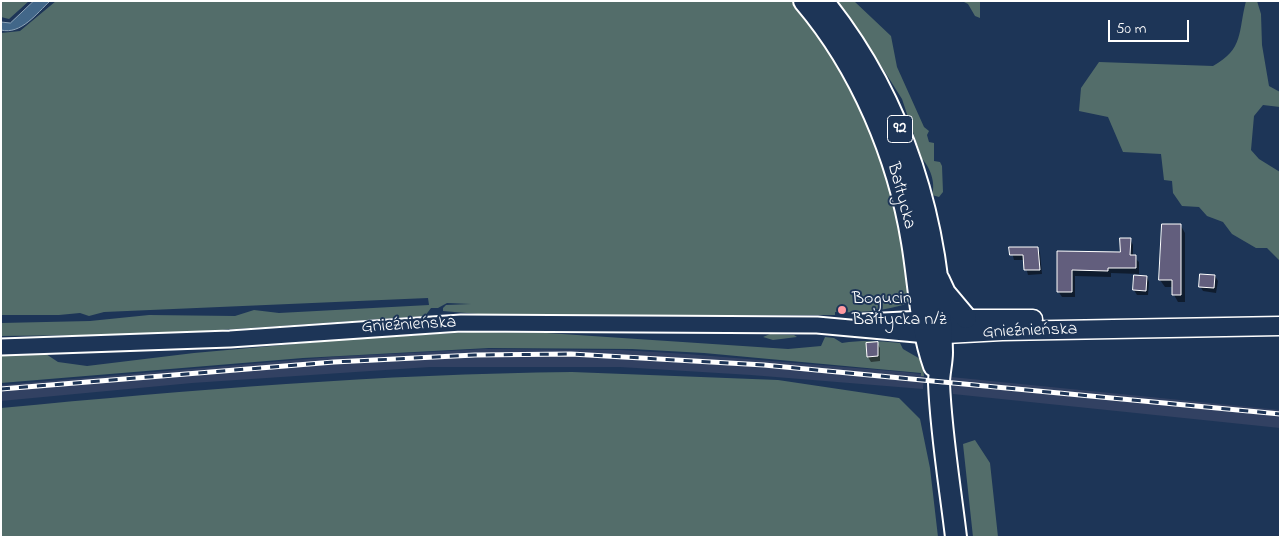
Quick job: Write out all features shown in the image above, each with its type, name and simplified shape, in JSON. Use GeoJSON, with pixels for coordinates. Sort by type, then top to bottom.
{"type":"FeatureCollection","features":[{"type":"Feature","properties":{"kind":"main road","name":"Bałtycka"},"geometry":{"type":"LineString","coordinates":[[804,1],[830,36],[865,98],[890,155],[906,210],[933,327],[956,537]]}},
{"type":"Feature","properties":{"kind":"main road","name":"Bałtycka"},"geometry":{"type":"LineString","coordinates":[[823,1],[865,59],[898,124],[920,189],[936,274],[933,327]]}},
{"type":"Feature","properties":{"kind":"main road"},"geometry":{"type":"LineString","coordinates":[[936,274],[945,293],[966,318]]}},
{"type":"Feature","properties":{"kind":"main road","name":"Gnieźnieńska"},"geometry":{"type":"LineString","coordinates":[[933,327],[966,318],[1168,320],[1243,327]]}},
{"type":"Feature","properties":{"kind":"main road","name":"Gnieźnieńska"},"geometry":{"type":"LineString","coordinates":[[933,327],[1002,331],[1205,329],[1280,326]]}},
{"type":"Feature","properties":{"kind":"street","name":"Gnieźnieńska"},"geometry":{"type":"LineString","coordinates":[[1,347],[230,339],[461,323],[933,327]]}},
{"type":"Feature","properties":{"kind":"shaded area"},"geometry":{"type":"Polygon","coordinates":[[[34,1],[50,1],[22,26],[8,31],[1,30],[1,22],[10,23],[34,1]]]}},
{"type":"Feature","properties":{"kind":"shaded area"},"geometry":{"type":"Polygon","coordinates":[[[485,349],[621,350],[687,354],[904,372],[924,376],[923,389],[751,375],[620,367],[430,367],[192,383],[1,401],[1,385],[331,357],[485,349]]]}},
{"type":"Feature","properties":{"kind":"shaded area"},"geometry":{"type":"Polygon","coordinates":[[[951,377],[1280,410],[1280,428],[953,394],[951,377]]]}},
{"type":"Feature","properties":{"kind":"green space"},"geometry":{"type":"Polygon","coordinates":[[[1,1],[29,1],[9,19],[1,17],[1,1]]]}},
{"type":"Feature","properties":{"kind":"green space"},"geometry":{"type":"Polygon","coordinates":[[[56,1],[796,1],[815,26],[865,111],[897,198],[910,299],[906,304],[880,310],[835,312],[835,315],[734,315],[691,318],[479,318],[478,314],[443,311],[446,305],[471,304],[447,303],[438,308],[431,308],[425,316],[163,334],[1,336],[1,323],[90,321],[149,315],[235,316],[254,310],[279,313],[429,305],[428,298],[104,312],[89,316],[80,313],[1,315],[1,33],[20,31],[56,1]]]}},
{"type":"Feature","properties":{"kind":"green space"},"geometry":{"type":"Polygon","coordinates":[[[837,1],[854,1],[891,36],[897,67],[924,127],[929,131],[927,135],[929,142],[934,143],[934,161],[940,162],[942,166],[943,192],[939,197],[932,195],[932,176],[928,166],[922,159],[902,99],[866,42],[837,1]]]}},
{"type":"Feature","properties":{"kind":"green space"},"geometry":{"type":"Polygon","coordinates":[[[962,1],[980,1],[980,18],[975,16],[968,4],[962,1]]]}},
{"type":"Feature","properties":{"kind":"green space"},"geometry":{"type":"Polygon","coordinates":[[[1246,1],[1257,1],[1261,14],[1262,45],[1269,86],[1280,92],[1280,107],[1263,105],[1254,116],[1251,150],[1259,159],[1280,172],[1280,261],[1267,248],[1256,248],[1232,234],[1223,222],[1207,216],[1199,207],[1182,206],[1173,193],[1172,181],[1164,180],[1161,154],[1123,152],[1108,117],[1079,111],[1081,88],[1099,62],[1213,66],[1223,60],[1235,46],[1238,39],[1246,1]]]}},
{"type":"Feature","properties":{"kind":"green space"},"geometry":{"type":"Polygon","coordinates":[[[473,332],[547,333],[788,349],[821,346],[825,337],[834,338],[842,343],[871,341],[900,343],[903,349],[922,360],[924,376],[921,376],[921,373],[704,353],[632,349],[489,348],[303,358],[1,383],[1,352],[43,352],[58,362],[87,366],[194,353],[350,339],[473,332]]]}},
{"type":"Feature","properties":{"kind":"green space"},"geometry":{"type":"Polygon","coordinates":[[[770,334],[794,335],[797,337],[773,340],[763,337],[770,334]]]}},
{"type":"Feature","properties":{"kind":"green space"},"geometry":{"type":"Polygon","coordinates":[[[572,372],[778,380],[899,398],[920,419],[930,468],[938,537],[1,537],[1,408],[286,384],[500,373],[572,372]]]}},
{"type":"Feature","properties":{"kind":"green space"},"geometry":{"type":"Polygon","coordinates":[[[975,440],[990,463],[998,537],[973,537],[963,444],[975,440]]]}},
{"type":"Feature","properties":{"kind":"building"},"geometry":{"type":"Polygon","coordinates":[[[1162,224],[1181,224],[1181,295],[1172,295],[1172,280],[1159,280],[1162,224]]]}},
{"type":"Feature","properties":{"kind":"building"},"geometry":{"type":"Polygon","coordinates":[[[1120,238],[1131,238],[1130,255],[1136,255],[1136,268],[1108,268],[1108,271],[1072,270],[1072,292],[1057,292],[1057,251],[1120,252],[1120,238]]]}},
{"type":"Feature","properties":{"kind":"building"},"geometry":{"type":"Polygon","coordinates":[[[1009,247],[1038,247],[1040,270],[1024,270],[1023,255],[1010,255],[1009,247]]]}},
{"type":"Feature","properties":{"kind":"building"},"geometry":{"type":"Polygon","coordinates":[[[1200,274],[1215,275],[1214,288],[1199,287],[1200,274]]]}},
{"type":"Feature","properties":{"kind":"building"},"geometry":{"type":"Polygon","coordinates":[[[1134,275],[1147,276],[1146,291],[1133,290],[1134,275]]]}},
{"type":"Feature","properties":{"kind":"building"},"geometry":{"type":"Polygon","coordinates":[[[878,342],[878,356],[867,357],[866,343],[878,342]]]}},
{"type":"Feature","properties":{"kind":"railway"},"geometry":{"type":"LineString","coordinates":[[1,389],[334,362],[475,355],[571,354],[764,365],[1280,414]]}},
{"type":"Feature","properties":{"kind":"place","name":"Bogucin Bałtycka n/ż"},"geometry":{"type":"Point","coordinates":[842,310]}}]}
